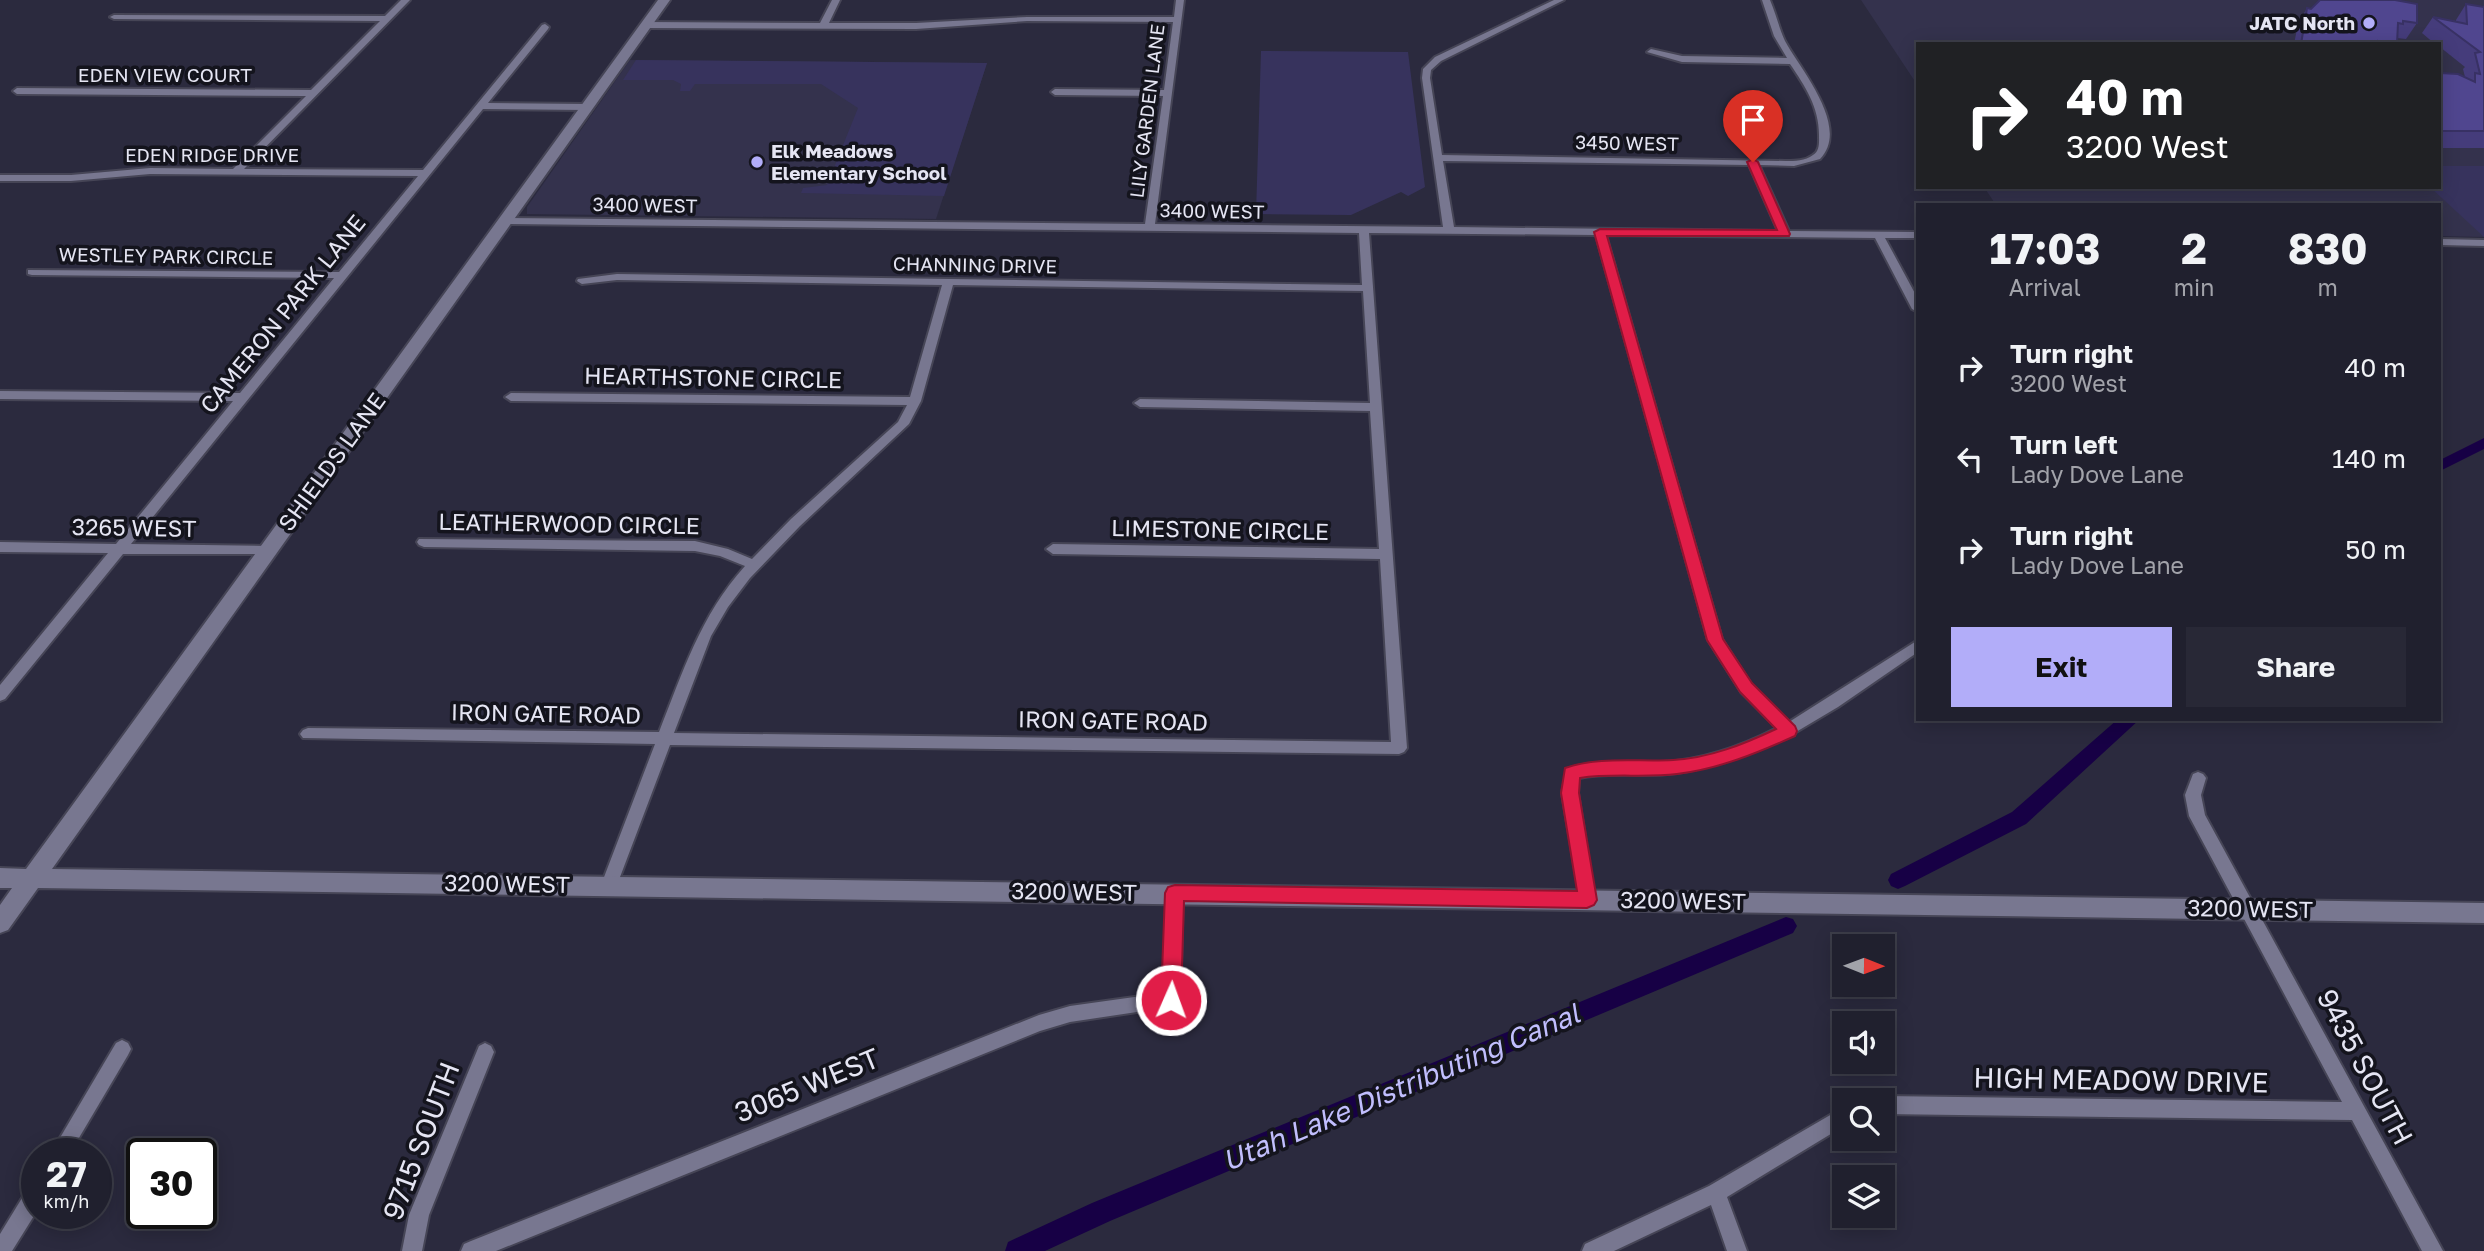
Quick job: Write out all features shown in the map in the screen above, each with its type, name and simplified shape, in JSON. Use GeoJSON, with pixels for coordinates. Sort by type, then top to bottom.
{"type":"FeatureCollection","features":[{"type":"Feature","properties":{"kind":"street"},"geometry":{"type":"LineString","coordinates":[[234,172],[407,0]]}},
{"type":"Feature","properties":{"kind":"street","name":"SHIELDS LANE"},"geometry":{"type":"LineString","coordinates":[[0,923],[664,0]]}},
{"type":"Feature","properties":{"kind":"street"},"geometry":{"type":"LineString","coordinates":[[823,26],[836,0]]}},
{"type":"Feature","properties":{"kind":"street","name":"LILY GARDEN LANE"},"geometry":{"type":"LineString","coordinates":[[1150,227],[1180,0]]}},
{"type":"Feature","properties":{"kind":"street"},"geometry":{"type":"LineString","coordinates":[[1448,231],[1426,78],[1430,65],[1560,0]]}},
{"type":"Feature","properties":{"kind":"street"},"geometry":{"type":"LineString","coordinates":[[1766,0],[1779,37],[1794,61]]}},
{"type":"Feature","properties":{"kind":"street"},"geometry":{"type":"LineString","coordinates":[[114,17],[387,19]]}},
{"type":"Feature","properties":{"kind":"street"},"geometry":{"type":"LineString","coordinates":[[645,25],[924,26],[1027,19],[1177,20]]}},
{"type":"Feature","properties":{"kind":"street","name":"CAMERON PARK LANE"},"geometry":{"type":"LineString","coordinates":[[0,695],[545,27]]}},
{"type":"Feature","properties":{"kind":"street"},"geometry":{"type":"LineString","coordinates":[[1651,52],[1682,59],[1794,61]]}},
{"type":"Feature","properties":{"kind":"street","name":"3450 WEST"},"geometry":{"type":"LineString","coordinates":[[1437,158],[1753,162],[1795,162],[1815,158],[1823,150],[1823,115],[1812,86],[1794,61]]}},
{"type":"Feature","properties":{"kind":"street","name":"EDEN VIEW COURT"},"geometry":{"type":"LineString","coordinates":[[17,91],[313,93]]}},
{"type":"Feature","properties":{"kind":"street"},"geometry":{"type":"LineString","coordinates":[[1055,92],[1167,93]]}},
{"type":"Feature","properties":{"kind":"street"},"geometry":{"type":"LineString","coordinates":[[480,106],[587,107]]}},
{"type":"Feature","properties":{"kind":"street"},"geometry":{"type":"LineString","coordinates":[[1753,162],[1784,234]]}},
{"type":"Feature","properties":{"kind":"street","name":"EDEN RIDGE DRIVE"},"geometry":{"type":"LineString","coordinates":[[0,178],[62,178],[134,171],[425,173]]}},
{"type":"Feature","properties":{"kind":"street","name":"3400 WEST"},"geometry":{"type":"LineString","coordinates":[[505,221],[1916,235]]}},
{"type":"Feature","properties":{"kind":"street","name":"IRON GATE ROAD"},"geometry":{"type":"LineString","coordinates":[[308,734],[1399,748],[1364,230]]}},
{"type":"Feature","properties":{"kind":"street"},"geometry":{"type":"LineString","coordinates":[[1600,232],[1715,640],[1746,688],[1789,731]]}},
{"type":"Feature","properties":{"kind":"street"},"geometry":{"type":"LineString","coordinates":[[1878,234],[1916,305]]}},
{"type":"Feature","properties":{"kind":"street"},"geometry":{"type":"LineString","coordinates":[[2441,243],[2484,243]]}},
{"type":"Feature","properties":{"kind":"street","name":"WESTLEY PARK CIRCLE"},"geometry":{"type":"LineString","coordinates":[[32,272],[342,275]]}},
{"type":"Feature","properties":{"kind":"street","name":"CHANNING DRIVE"},"geometry":{"type":"LineString","coordinates":[[582,281],[617,277],[1368,288]]}},
{"type":"Feature","properties":{"kind":"street"},"geometry":{"type":"LineString","coordinates":[[609,885],[704,635],[726,598],[752,564],[896,431],[911,412],[948,282]]}},
{"type":"Feature","properties":{"kind":"street"},"geometry":{"type":"LineString","coordinates":[[0,395],[242,397]]}},
{"type":"Feature","properties":{"kind":"street","name":"HEARTHSTONE CIRCLE"},"geometry":{"type":"LineString","coordinates":[[511,397],[915,401]]}},
{"type":"Feature","properties":{"kind":"street"},"geometry":{"type":"LineString","coordinates":[[1140,404],[1376,407]]}},
{"type":"Feature","properties":{"kind":"street","name":"LEATHERWOOD CIRCLE"},"geometry":{"type":"LineString","coordinates":[[424,542],[695,546],[723,552],[752,564]]}},
{"type":"Feature","properties":{"kind":"street","name":"3265 WEST"},"geometry":{"type":"LineString","coordinates":[[0,547],[268,551]]}},
{"type":"Feature","properties":{"kind":"street","name":"LIMESTONE CIRCLE"},"geometry":{"type":"LineString","coordinates":[[1053,549],[1386,554]]}},
{"type":"Feature","properties":{"kind":"street"},"geometry":{"type":"LineString","coordinates":[[1587,900],[1570,793],[1572,773],[1590,769],[1677,767],[1712,761],[1745,751],[1789,731],[1916,646]]}},
{"type":"Feature","properties":{"kind":"street","name":"9435 SOUTH"},"geometry":{"type":"LineString","coordinates":[[2198,778],[2193,796],[2197,816],[2433,1251]]}},
{"type":"Feature","properties":{"kind":"street","name":"3200 WEST"},"geometry":{"type":"LineString","coordinates":[[0,878],[2484,914]]}},
{"type":"Feature","properties":{"kind":"street","name":"3065 WEST"},"geometry":{"type":"LineString","coordinates":[[471,1251],[1039,1023],[1070,1014],[1171,1000],[1175,893]]}},
{"type":"Feature","properties":{"kind":"street"},"geometry":{"type":"LineString","coordinates":[[69,1138],[122,1049]]}},
{"type":"Feature","properties":{"kind":"street","name":"9715 SOUTH"},"geometry":{"type":"LineString","coordinates":[[412,1251],[419,1215],[485,1052]]}},
{"type":"Feature","properties":{"kind":"street","name":"HIGH MEADOW DRIVE"},"geometry":{"type":"LineString","coordinates":[[1895,1105],[2357,1111]]}},
{"type":"Feature","properties":{"kind":"street"},"geometry":{"type":"LineString","coordinates":[[1592,1251],[1716,1193],[1832,1123]]}},
{"type":"Feature","properties":{"kind":"street"},"geometry":{"type":"LineString","coordinates":[[1716,1193],[1737,1251]]}},
{"type":"Feature","properties":{"kind":"street"},"geometry":{"type":"LineString","coordinates":[[1,1251],[21,1218]]}},
{"type":"Feature","properties":{"kind":"shaded area"},"geometry":{"type":"Polygon","coordinates":[[[1861,0],[2484,0],[2484,237],[2441,236],[2441,203],[1995,203],[1985,189],[2441,189],[2441,42],[1916,42],[1916,83],[1861,0]]]}},
{"type":"Feature","properties":{"kind":"shaded area"},"geometry":{"type":"Polygon","coordinates":[[[1261,51],[1408,52],[1425,187],[1408,196],[1401,192],[1351,215],[1256,214],[1261,51]]]}},
{"type":"Feature","properties":{"kind":"shaded area","name":"Elk Meadows Elementary School"},"geometry":{"type":"Polygon","coordinates":[[[630,60],[987,63],[936,219],[527,214],[527,207],[630,60]]]}},
{"type":"Feature","properties":{"kind":"shaded area"},"geometry":{"type":"Polygon","coordinates":[[[636,60],[987,63],[944,196],[801,193],[803,188],[827,185],[858,108],[821,84],[695,84],[690,91],[680,91],[681,84],[673,80],[623,80],[636,60]]]}},
{"type":"Feature","properties":{"kind":"shaded area"},"geometry":{"type":"Polygon","coordinates":[[[2441,166],[2484,166],[2484,237],[2432,189],[2441,189],[2441,166]]]}},
{"type":"Feature","properties":{"kind":"building"},"geometry":{"type":"Polygon","coordinates":[[[2320,0],[2395,0],[2417,4],[2417,23],[2398,23],[2397,42],[2301,42],[2307,8],[2311,9],[2320,0]]]}},
{"type":"Feature","properties":{"kind":"building"},"geometry":{"type":"Polygon","coordinates":[[[2466,4],[2484,7],[2484,131],[2441,131],[2441,73],[2458,74],[2475,82],[2475,73],[2480,74],[2475,53],[2480,52],[2433,17],[2467,24],[2466,4]]]}},
{"type":"Feature","properties":{"kind":"waterway","name":"Utah Lake Distributing Canal"},"geometry":{"type":"LineString","coordinates":[[2441,465],[2484,443]]}},
{"type":"Feature","properties":{"kind":"waterway","name":"Utah Lake Distributing Canal"},"geometry":{"type":"LineString","coordinates":[[1898,880],[2019,818],[2129,721]]}},
{"type":"Feature","properties":{"kind":"waterway","name":"Utah Lake Distributing Canal"},"geometry":{"type":"LineString","coordinates":[[1017,1251],[1101,1212],[1786,926]]}},
{"type":"Feature","properties":{"kind":"place","name":"JATC North"},"geometry":{"type":"Point","coordinates":[2369,23]}},
{"type":"Feature","properties":{"kind":"place","name":"Elk Meadows Elementary School"},"geometry":{"type":"Point","coordinates":[757,162]}},
{"type":"Feature","properties":{"kind":"route"},"geometry":{"type":"LineString","coordinates":[[1171,1000],[1175,893],[1587,900],[1570,793],[1572,773],[1590,769],[1639,770],[1677,767],[1712,761],[1745,751],[1789,731],[1746,688],[1715,640],[1600,232],[1784,234],[1753,162]]}}]}
